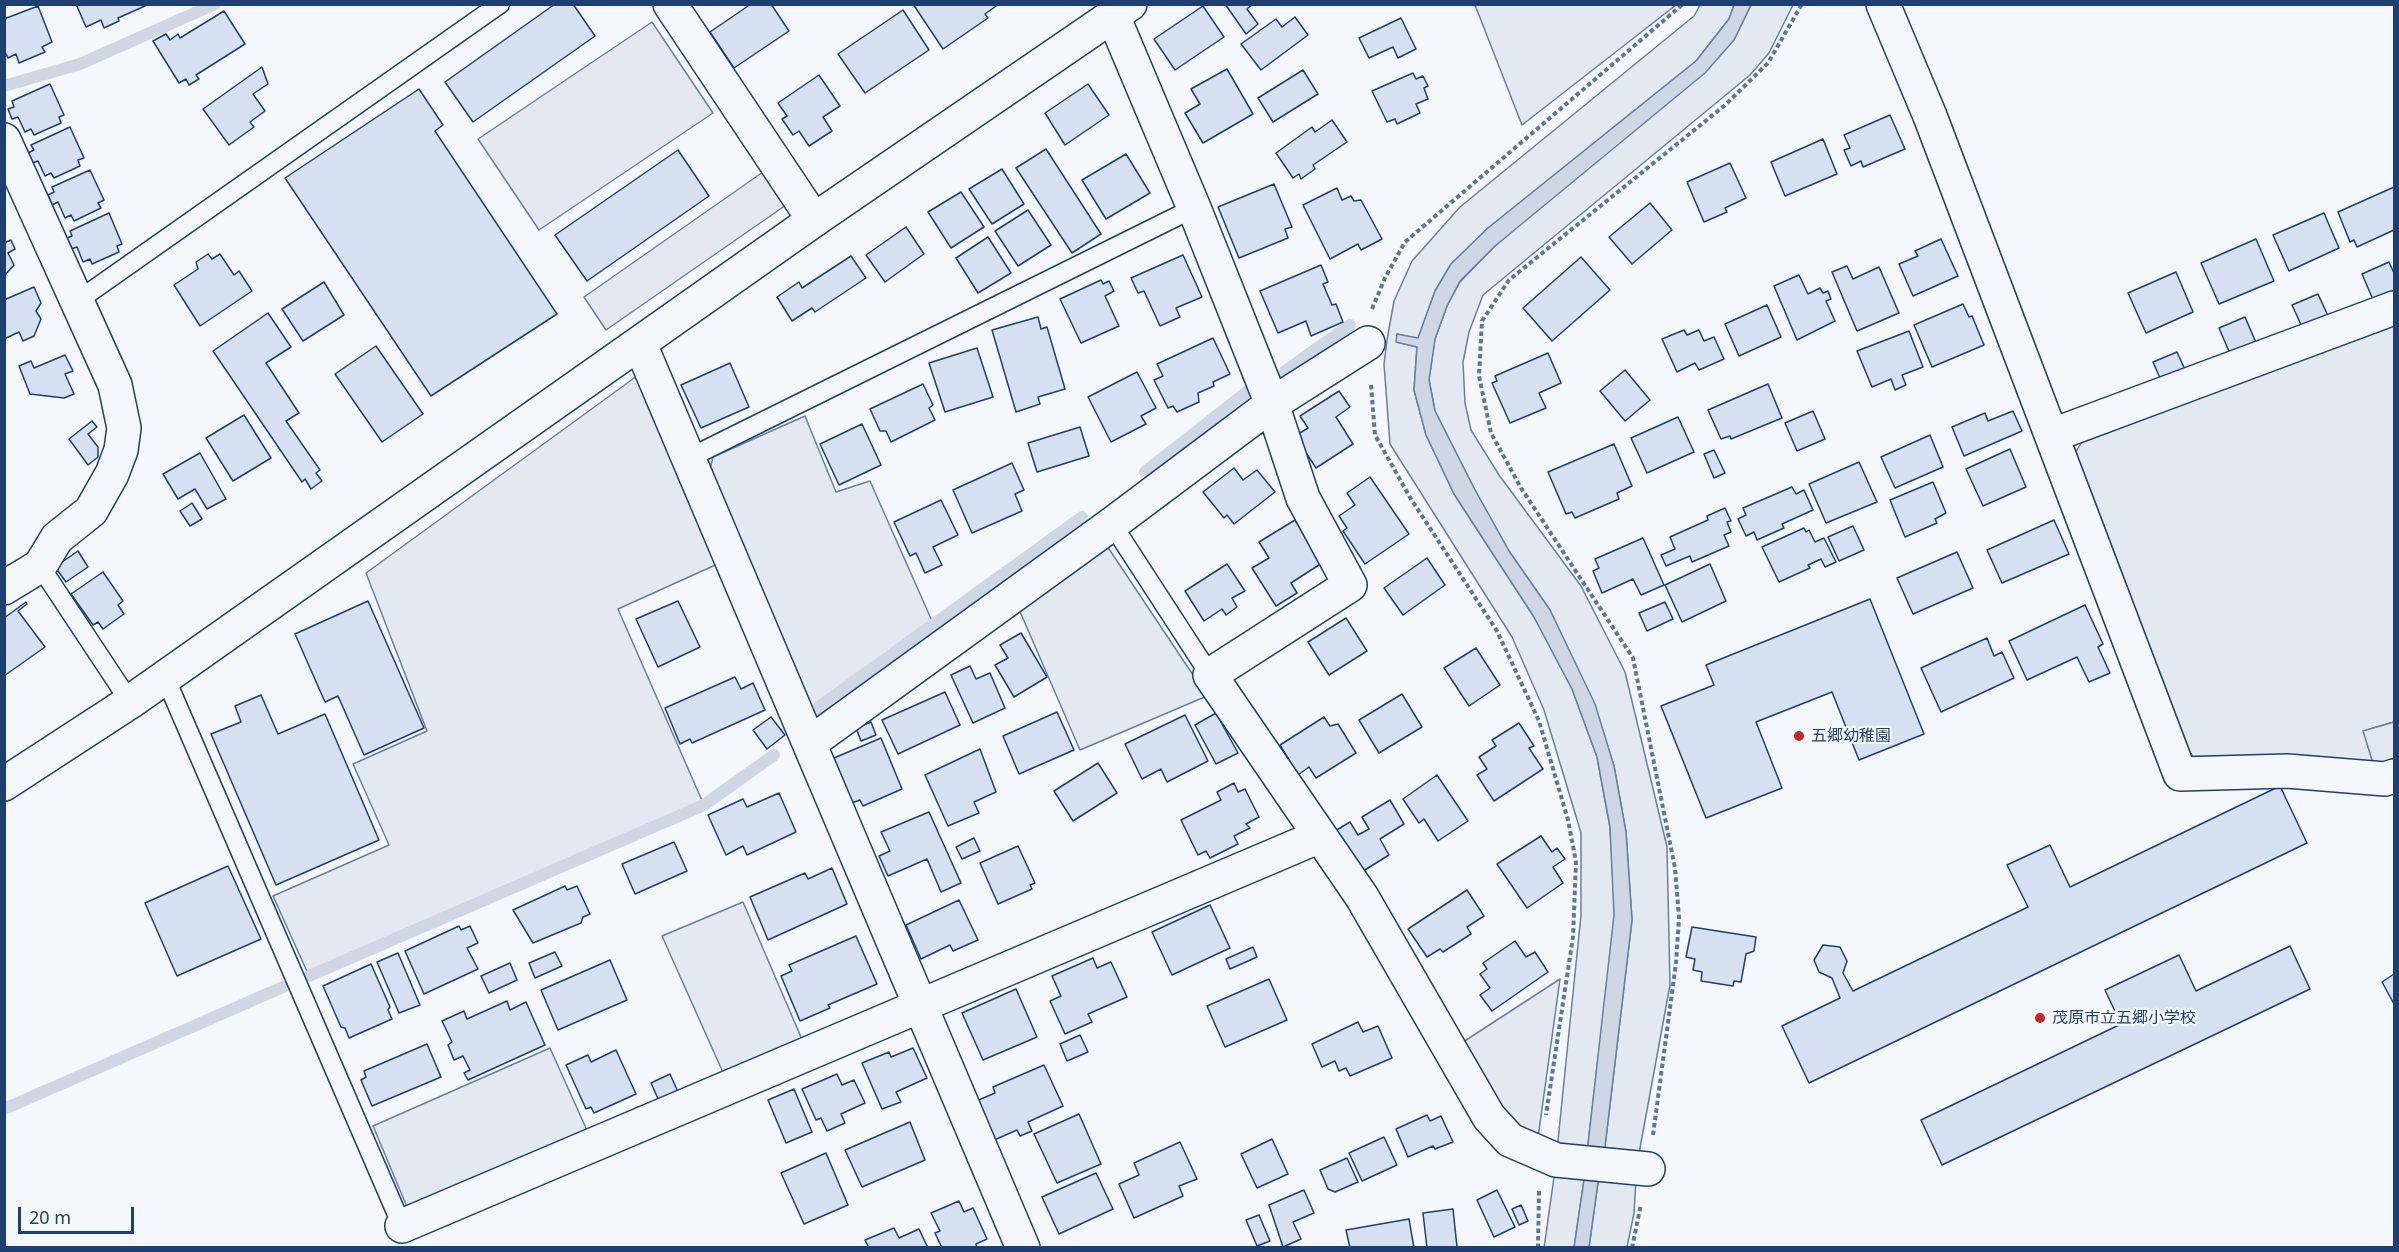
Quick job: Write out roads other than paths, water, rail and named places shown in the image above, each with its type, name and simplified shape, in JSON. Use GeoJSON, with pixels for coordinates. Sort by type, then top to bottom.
{"type":"FeatureCollection","features":[{"type":"Feature","properties":{"kind":"street"},"geometry":{"type":"LineString","coordinates":[[1883,4],[1930,116],[2180,774],[2288,771],[2385,779],[2394,776]]}},
{"type":"Feature","properties":{"kind":"street"},"geometry":{"type":"LineString","coordinates":[[683,9],[814,220]]}},
{"type":"Feature","properties":{"kind":"street"},"geometry":{"type":"LineString","coordinates":[[4,784],[130,702],[814,220],[1121,10],[1194,208],[1272,404],[1303,498],[1350,585],[1210,675],[1362,897],[1489,1117],[1510,1140],[1548,1157],[1642,1170]]}},
{"type":"Feature","properties":{"kind":"street"},"geometry":{"type":"LineString","coordinates":[[4,140],[115,386],[124,428],[121,450],[112,474],[91,511],[57,538],[40,566],[4,588]]}},
{"type":"Feature","properties":{"kind":"street"},"geometry":{"type":"LineString","coordinates":[[2053,435],[2394,308]]}},
{"type":"Feature","properties":{"kind":"street"},"geometry":{"type":"LineString","coordinates":[[810,743],[1112,524],[1272,404],[1368,343]]}},
{"type":"Feature","properties":{"kind":"street"},"geometry":{"type":"LineString","coordinates":[[640,344],[1023,1248]]}},
{"type":"Feature","properties":{"kind":"street"},"geometry":{"type":"LineString","coordinates":[[402,1226],[1320,836]]}},
{"type":"Feature","properties":{"kind":"lane"},"geometry":{"type":"LineString","coordinates":[[76,302],[500,4]]}},
{"type":"Feature","properties":{"kind":"lane"},"geometry":{"type":"LineString","coordinates":[[689,458],[1194,208]]}},
{"type":"Feature","properties":{"kind":"lane"},"geometry":{"type":"LineString","coordinates":[[1112,524],[1210,675]]}},
{"type":"Feature","properties":{"kind":"lane"},"geometry":{"type":"LineString","coordinates":[[40,566],[130,702]]}},
{"type":"Feature","properties":{"kind":"lane"},"geometry":{"type":"LineString","coordinates":[[165,677],[402,1226]]}},
{"type":"Feature","properties":{"kind":"waterway"},"geometry":{"type":"LineString","coordinates":[[4,86],[80,64],[215,4]]}},
{"type":"Feature","properties":{"kind":"waterway"},"geometry":{"type":"LineString","coordinates":[[1284,372],[1350,325]]}},
{"type":"Feature","properties":{"kind":"waterway"},"geometry":{"type":"LineString","coordinates":[[1145,472],[1248,391]]}},
{"type":"Feature","properties":{"kind":"waterway"},"geometry":{"type":"LineString","coordinates":[[816,709],[1082,517]]}},
{"type":"Feature","properties":{"kind":"waterway"},"geometry":{"type":"LineString","coordinates":[[309,976],[704,805],[774,755]]}},
{"type":"Feature","properties":{"kind":"waterway"},"geometry":{"type":"LineString","coordinates":[[4,1109],[283,987]]}},
{"type":"Feature","properties":{"kind":"place","name":"五郷幼稚園"},"geometry":{"type":"Point","coordinates":[1799,736]}},
{"type":"Feature","properties":{"kind":"place","name":"茂原市立五郷小学校"},"geometry":{"type":"Point","coordinates":[2040,1018]}}]}
